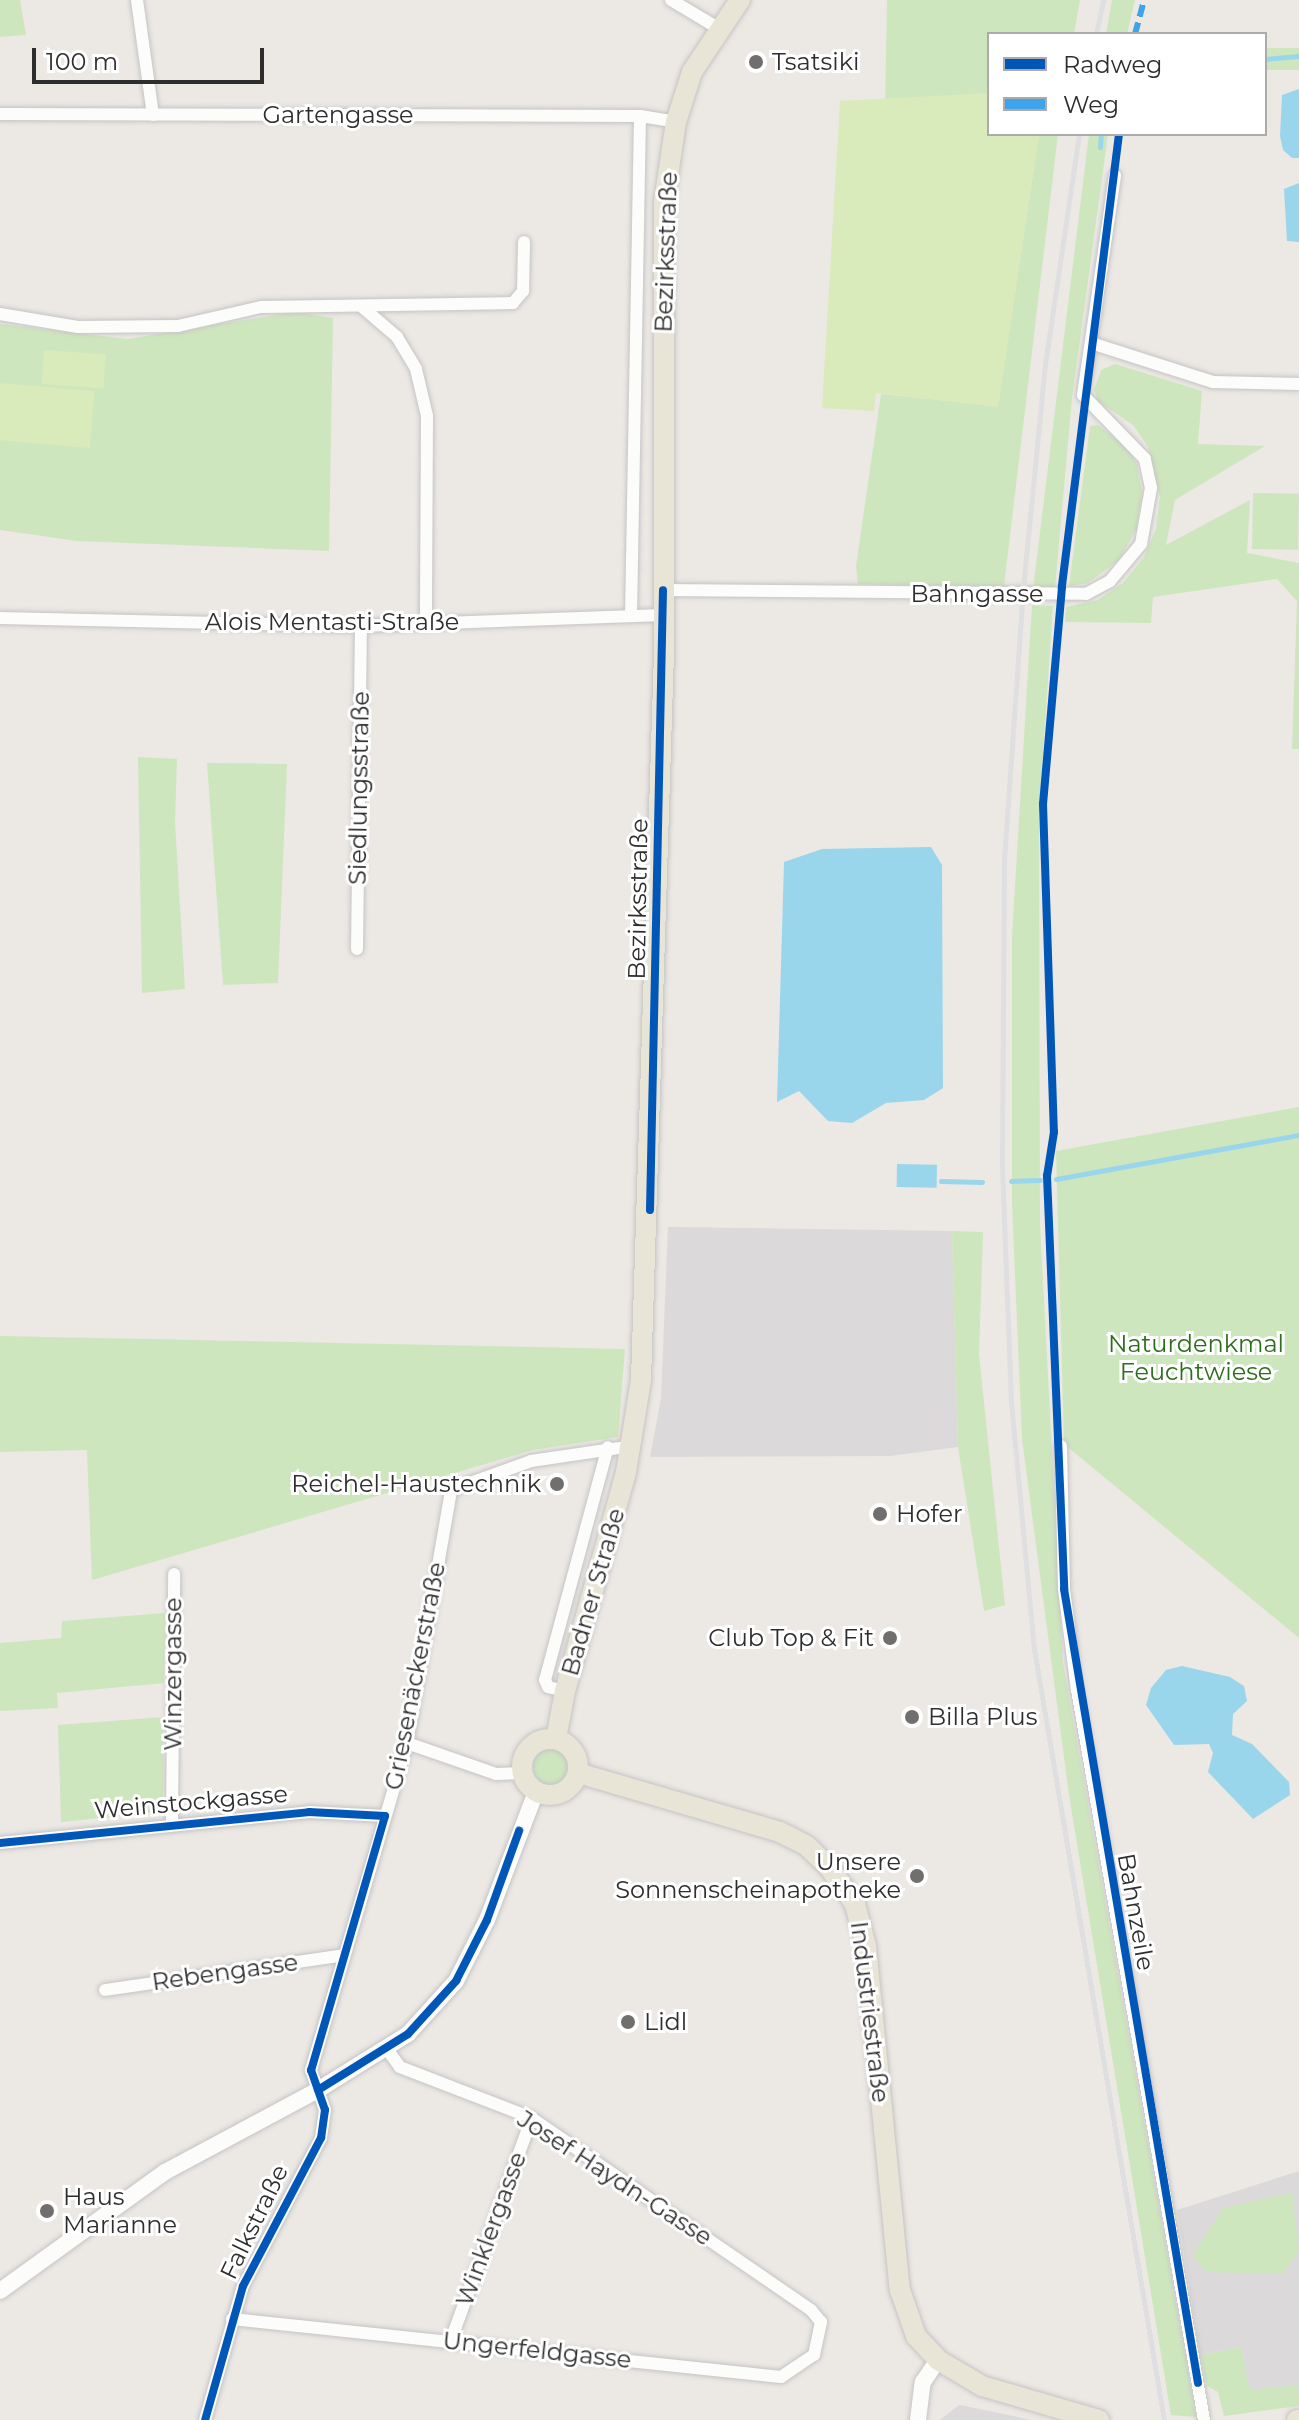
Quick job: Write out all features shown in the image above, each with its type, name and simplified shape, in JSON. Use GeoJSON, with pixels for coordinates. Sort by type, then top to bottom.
{"type":"FeatureCollection","features":[{"type":"Feature","properties":{"kind":"main road"},"geometry":{"type":"LineString","coordinates":[[718,28],[740,0]]}},
{"type":"Feature","properties":{"kind":"main road","name":"Bezirksstraße"},"geometry":{"type":"LineString","coordinates":[[632,1446],[648,1256],[663,615],[662,241],[676,122],[692,72],[718,28]]}},
{"type":"Feature","properties":{"kind":"main road","name":"Badner Straße"},"geometry":{"type":"LineString","coordinates":[[556,1739],[565,1691],[632,1446]]}},
{"type":"Feature","properties":{"kind":"main road"},"geometry":{"type":"LineString","coordinates":[[556,1739],[577,1755],[578,1773],[561,1793],[536,1792],[522,1773],[530,1747],[556,1739]]}},
{"type":"Feature","properties":{"kind":"main road","name":"Industriestraße"},"geometry":{"type":"LineString","coordinates":[[578,1773],[780,1832],[807,1846],[829,1867],[855,1904],[866,1946],[900,2290],[916,2336],[938,2360]]}},
{"type":"Feature","properties":{"kind":"main road"},"geometry":{"type":"LineString","coordinates":[[938,2360],[1012,2398],[1099,2420]]}},
{"type":"Feature","properties":{"kind":"street"},"geometry":{"type":"LineString","coordinates":[[137,0],[153,115]]}},
{"type":"Feature","properties":{"kind":"street"},"geometry":{"type":"LineString","coordinates":[[671,0],[718,28]]}},
{"type":"Feature","properties":{"kind":"street","name":"Gartengasse"},"geometry":{"type":"LineString","coordinates":[[0,114],[640,116],[676,122]]}},
{"type":"Feature","properties":{"kind":"street"},"geometry":{"type":"LineString","coordinates":[[631,616],[640,116]]}},
{"type":"Feature","properties":{"kind":"street"},"geometry":{"type":"LineString","coordinates":[[1115,175],[1091,343],[1213,382],[1299,384]]}},
{"type":"Feature","properties":{"kind":"street"},"geometry":{"type":"LineString","coordinates":[[0,314],[78,327],[178,326],[261,307],[513,303],[523,291],[524,242]]}},
{"type":"Feature","properties":{"kind":"street"},"geometry":{"type":"LineString","coordinates":[[361,306],[397,337],[416,369],[427,416],[426,624]]}},
{"type":"Feature","properties":{"kind":"street","name":"Bahngasse"},"geometry":{"type":"LineString","coordinates":[[663,590],[1086,594],[1110,581],[1141,544],[1151,488],[1145,459],[1126,433],[1097,413],[1083,395],[1091,343]]}},
{"type":"Feature","properties":{"kind":"street","name":"Alois Mentasti-Straße"},"geometry":{"type":"LineString","coordinates":[[0,618],[361,626],[663,615]]}},
{"type":"Feature","properties":{"kind":"street","name":"Siedlungsstraße"},"geometry":{"type":"LineString","coordinates":[[357,949],[361,626]]}},
{"type":"Feature","properties":{"kind":"street"},"geometry":{"type":"LineString","coordinates":[[565,1691],[548,1687],[545,1680],[608,1447],[632,1446]]}},
{"type":"Feature","properties":{"kind":"street","name":"Bahnzeile"},"geometry":{"type":"LineString","coordinates":[[1061,1446],[1064,1589],[1077,1690],[1204,2417]]}},
{"type":"Feature","properties":{"kind":"street","name":"Griesenäckerstraße"},"geometry":{"type":"LineString","coordinates":[[318,2090],[311,2070],[407,1743],[451,1490],[531,1461],[608,1447]]}},
{"type":"Feature","properties":{"kind":"street","name":"Winzergasse"},"geometry":{"type":"LineString","coordinates":[[172,1823],[174,1574]]}},
{"type":"Feature","properties":{"kind":"street"},"geometry":{"type":"LineString","coordinates":[[407,1743],[496,1774],[522,1773]]}},
{"type":"Feature","properties":{"kind":"street"},"geometry":{"type":"LineString","coordinates":[[0,2291],[165,2172],[318,2090],[387,2049],[456,1981],[487,1920],[536,1792]]}},
{"type":"Feature","properties":{"kind":"street","name":"Weinstockgasse"},"geometry":{"type":"LineString","coordinates":[[0,1843],[172,1823],[309,1812],[385,1816]]}},
{"type":"Feature","properties":{"kind":"street","name":"Rebengasse"},"geometry":{"type":"LineString","coordinates":[[105,1990],[344,1955]]}},
{"type":"Feature","properties":{"kind":"street","name":"Josef Haydn-Gasse"},"geometry":{"type":"LineString","coordinates":[[387,2049],[400,2067],[532,2118],[811,2310],[821,2322],[821,2336]]}},
{"type":"Feature","properties":{"kind":"street","name":"Falkstraße"},"geometry":{"type":"LineString","coordinates":[[205,2420],[232,2319],[262,2242],[321,2138],[325,2110],[318,2090]]}},
{"type":"Feature","properties":{"kind":"street","name":"Winklergasse"},"geometry":{"type":"LineString","coordinates":[[451,2340],[532,2118]]}},
{"type":"Feature","properties":{"kind":"street","name":"Ungerfeldgasse"},"geometry":{"type":"LineString","coordinates":[[232,2319],[781,2377],[814,2355],[821,2336]]}},
{"type":"Feature","properties":{"kind":"street"},"geometry":{"type":"LineString","coordinates":[[918,2420],[923,2382],[938,2360]]}},
{"type":"Feature","properties":{"kind":"shaded area"},"geometry":{"type":"Polygon","coordinates":[[[668,1227],[952,1231],[958,1447],[890,1456],[650,1457],[661,1398],[668,1227]]]}},
{"type":"Feature","properties":{"kind":"shaded area"},"geometry":{"type":"Polygon","coordinates":[[[1299,2171],[1299,2385],[1250,2391],[1241,2347],[1200,2355],[1177,2210],[1299,2171]]]}},
{"type":"Feature","properties":{"kind":"shaded area"},"geometry":{"type":"Polygon","coordinates":[[[960,2405],[1032,2420],[940,2420],[960,2405]]]}},
{"type":"Feature","properties":{"kind":"green space"},"geometry":{"type":"Polygon","coordinates":[[[0,0],[20,0],[26,35],[0,37],[0,0]]]}},
{"type":"Feature","properties":{"kind":"green space"},"geometry":{"type":"Polygon","coordinates":[[[887,0],[1080,0],[1074,32],[987,32],[987,122],[885,111],[887,0]]]}},
{"type":"Feature","properties":{"kind":"green space"},"geometry":{"type":"Polygon","coordinates":[[[1112,0],[1135,0],[1127,32],[1106,32],[1112,0]]]}},
{"type":"Feature","properties":{"kind":"green space"},"geometry":{"type":"Polygon","coordinates":[[[1267,48],[1299,48],[1299,70],[1267,70],[1267,48]]]}},
{"type":"Feature","properties":{"kind":"green space"},"geometry":{"type":"Polygon","coordinates":[[[987,93],[987,136],[1039,136],[998,407],[876,393],[874,411],[822,408],[840,101],[987,93]]]}},
{"type":"Feature","properties":{"kind":"green space"},"geometry":{"type":"Polygon","coordinates":[[[1039,136],[1058,136],[1004,586],[858,584],[856,566],[881,394],[998,406],[1039,136]]]}},
{"type":"Feature","properties":{"kind":"green space"},"geometry":{"type":"Polygon","coordinates":[[[1089,136],[1108,136],[1072,398],[1055,588],[1033,589],[1089,136]]]}},
{"type":"Feature","properties":{"kind":"green space"},"geometry":{"type":"Polygon","coordinates":[[[295,312],[333,318],[329,551],[77,541],[0,530],[0,324],[128,339],[295,312]]]}},
{"type":"Feature","properties":{"kind":"green space"},"geometry":{"type":"Polygon","coordinates":[[[44,350],[106,354],[103,388],[42,384],[44,350]]]}},
{"type":"Feature","properties":{"kind":"green space"},"geometry":{"type":"Polygon","coordinates":[[[1115,364],[1202,391],[1198,444],[1265,446],[1175,500],[1166,545],[1250,500],[1247,553],[1299,563],[1299,749],[1292,749],[1297,601],[1277,579],[1153,597],[1151,623],[1065,622],[1066,607],[1098,600],[1123,583],[1144,557],[1156,529],[1160,497],[1148,447],[1134,426],[1098,401],[1094,390],[1101,370],[1115,364]]]}},
{"type":"Feature","properties":{"kind":"green space"},"geometry":{"type":"Polygon","coordinates":[[[0,383],[95,391],[90,448],[0,440],[0,383]]]}},
{"type":"Feature","properties":{"kind":"green space"},"geometry":{"type":"Polygon","coordinates":[[[1098,425],[1129,449],[1137,465],[1142,493],[1137,528],[1119,560],[1088,583],[1069,586],[1090,426],[1098,425]]]}},
{"type":"Feature","properties":{"kind":"green space"},"geometry":{"type":"Polygon","coordinates":[[[1253,493],[1299,494],[1298,550],[1252,549],[1253,493]]]}},
{"type":"Feature","properties":{"kind":"green space"},"geometry":{"type":"Polygon","coordinates":[[[1032,605],[1053,606],[1039,813],[1040,1224],[1063,1663],[1196,2417],[1171,2415],[1069,1795],[1022,1439],[1012,1204],[1012,936],[1032,605]]]}},
{"type":"Feature","properties":{"kind":"green space"},"geometry":{"type":"Polygon","coordinates":[[[138,757],[177,759],[175,822],[185,989],[142,993],[138,757]]]}},
{"type":"Feature","properties":{"kind":"green space"},"geometry":{"type":"Polygon","coordinates":[[[207,763],[287,764],[278,983],[223,985],[207,763]]]}},
{"type":"Feature","properties":{"kind":"green space","name":"Naturdenkmal Feuchtwiese"},"geometry":{"type":"Polygon","coordinates":[[[1299,1107],[1299,1638],[1064,1444],[1056,1151],[1299,1107]]]}},
{"type":"Feature","properties":{"kind":"green space"},"geometry":{"type":"Polygon","coordinates":[[[952,1231],[983,1232],[979,1354],[1005,1605],[984,1611],[958,1447],[952,1231]]]}},
{"type":"Feature","properties":{"kind":"green space"},"geometry":{"type":"Polygon","coordinates":[[[0,1336],[625,1349],[618,1437],[533,1450],[92,1580],[87,1450],[0,1452],[0,1336]]]}},
{"type":"Feature","properties":{"kind":"green space"},"geometry":{"type":"Polygon","coordinates":[[[165,1613],[164,1683],[57,1693],[58,1708],[0,1711],[0,1643],[61,1638],[62,1621],[165,1613]]]}},
{"type":"Feature","properties":{"kind":"green space"},"geometry":{"type":"Polygon","coordinates":[[[164,1717],[163,1802],[151,1813],[61,1822],[58,1725],[164,1717]]]}},
{"type":"Feature","properties":{"kind":"green space"},"geometry":{"type":"Polygon","coordinates":[[[551,1749],[564,1754],[569,1767],[564,1780],[551,1785],[538,1780],[533,1767],[538,1754],[551,1749]]]}},
{"type":"Feature","properties":{"kind":"green space"},"geometry":{"type":"Polygon","coordinates":[[[1292,2193],[1299,2251],[1282,2274],[1206,2272],[1193,2255],[1223,2208],[1292,2193]]]}},
{"type":"Feature","properties":{"kind":"green space"},"geometry":{"type":"Polygon","coordinates":[[[1241,2347],[1250,2390],[1299,2385],[1299,2406],[1224,2416],[1218,2392],[1207,2386],[1200,2355],[1241,2347]]]}},
{"type":"Feature","properties":{"kind":"water"},"geometry":{"type":"Polygon","coordinates":[[[1299,89],[1299,158],[1292,158],[1283,150],[1280,136],[1282,95],[1299,89]]]}},
{"type":"Feature","properties":{"kind":"water"},"geometry":{"type":"Polygon","coordinates":[[[1299,183],[1299,242],[1287,241],[1284,189],[1299,183]]]}},
{"type":"Feature","properties":{"kind":"water"},"geometry":{"type":"Polygon","coordinates":[[[931,847],[942,865],[943,1088],[924,1100],[886,1103],[852,1123],[828,1121],[799,1091],[777,1102],[784,862],[822,849],[931,847]]]}},
{"type":"Feature","properties":{"kind":"water"},"geometry":{"type":"Polygon","coordinates":[[[897,1164],[937,1165],[937,1188],[897,1187],[897,1164]]]}},
{"type":"Feature","properties":{"kind":"water"},"geometry":{"type":"Polygon","coordinates":[[[1182,1666],[1230,1677],[1244,1686],[1247,1701],[1233,1714],[1232,1735],[1252,1744],[1289,1782],[1290,1795],[1253,1819],[1208,1772],[1213,1753],[1209,1744],[1174,1745],[1146,1705],[1151,1688],[1166,1670],[1182,1666]]]}},
{"type":"Feature","properties":{"kind":"waterway"},"geometry":{"type":"LineString","coordinates":[[1267,59],[1299,56]]}},
{"type":"Feature","properties":{"kind":"waterway"},"geometry":{"type":"LineString","coordinates":[[1100,147],[1101,136]]}},
{"type":"Feature","properties":{"kind":"waterway"},"geometry":{"type":"LineString","coordinates":[[1056,1179],[1299,1135]]}},
{"type":"Feature","properties":{"kind":"waterway"},"geometry":{"type":"LineString","coordinates":[[1011,1181],[1040,1180]]}},
{"type":"Feature","properties":{"kind":"waterway"},"geometry":{"type":"LineString","coordinates":[[941,1181],[982,1182]]}},
{"type":"Feature","properties":{"kind":"railway"},"geometry":{"type":"LineString","coordinates":[[1096,32],[1103,0]]}},
{"type":"Feature","properties":{"kind":"railway"},"geometry":{"type":"LineString","coordinates":[[1079,136],[1045,364],[1023,588],[1004,862],[1002,1168],[1011,1402],[1034,1649],[1164,2420]]}},
{"type":"Feature","properties":{"kind":"marked path"},"geometry":{"type":"LineString","coordinates":[[1136,32],[1144,0]]}},
{"type":"Feature","properties":{"kind":"cycle path"},"geometry":{"type":"LineString","coordinates":[[1119,136],[1062,587],[1043,804],[1054,1132],[1047,1176],[1064,1589],[1198,2383]]}},
{"type":"Feature","properties":{"kind":"cycle path"},"geometry":{"type":"LineString","coordinates":[[650,1210],[663,590]]}},
{"type":"Feature","properties":{"kind":"cycle path"},"geometry":{"type":"LineString","coordinates":[[0,1843],[309,1812],[385,1816],[311,2070],[325,2110],[321,2138],[243,2286],[205,2420]]}},
{"type":"Feature","properties":{"kind":"cycle path"},"geometry":{"type":"LineString","coordinates":[[318,2090],[408,2034],[456,1981],[487,1920],[519,1831]]}},
{"type":"Feature","properties":{"kind":"place","name":"Tsatsiki"},"geometry":{"type":"Point","coordinates":[756,62]}},
{"type":"Feature","properties":{"kind":"place","name":"Reichel-Haustechnik"},"geometry":{"type":"Point","coordinates":[557,1484]}},
{"type":"Feature","properties":{"kind":"place","name":"Hofer"},"geometry":{"type":"Point","coordinates":[880,1514]}},
{"type":"Feature","properties":{"kind":"place","name":"Club Top & Fit"},"geometry":{"type":"Point","coordinates":[890,1638]}},
{"type":"Feature","properties":{"kind":"place","name":"Billa Plus"},"geometry":{"type":"Point","coordinates":[912,1717]}},
{"type":"Feature","properties":{"kind":"place","name":"Unsere Sonnenscheinapotheke"},"geometry":{"type":"Point","coordinates":[917,1876]}},
{"type":"Feature","properties":{"kind":"place","name":"Lidl"},"geometry":{"type":"Point","coordinates":[628,2022]}},
{"type":"Feature","properties":{"kind":"place","name":"Haus Marianne"},"geometry":{"type":"Point","coordinates":[47,2211]}}]}
